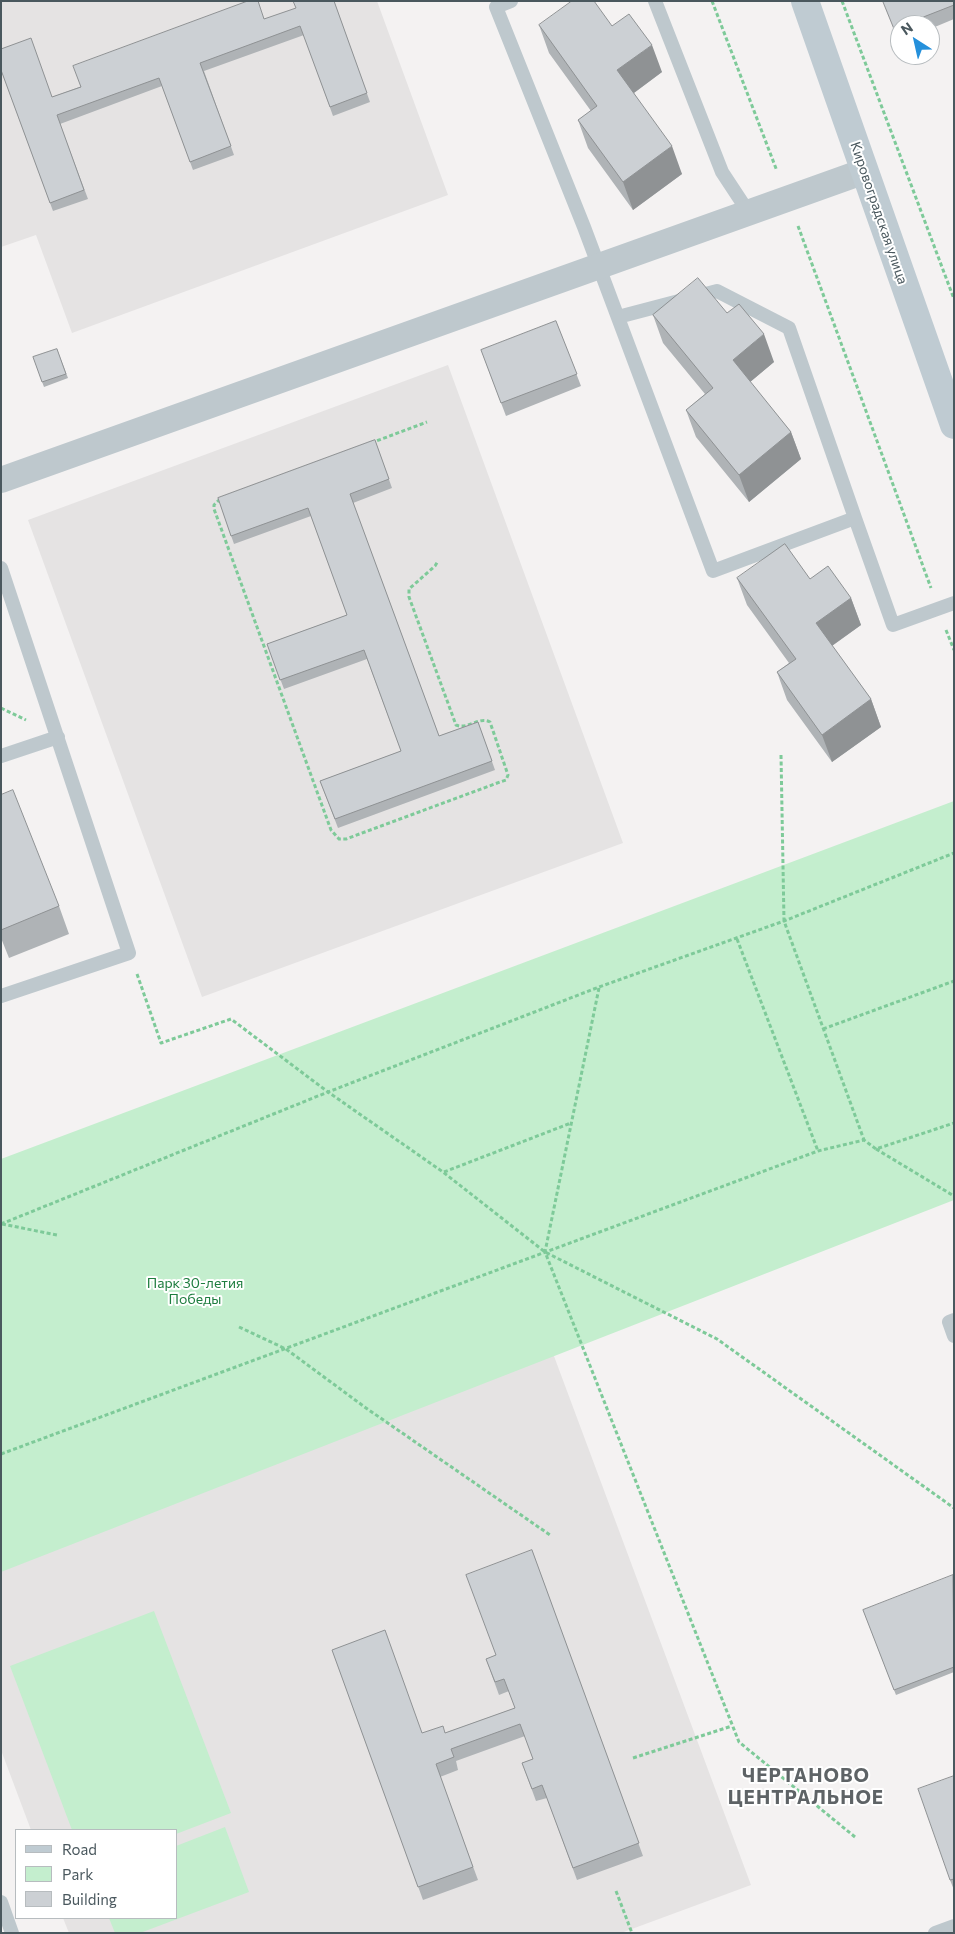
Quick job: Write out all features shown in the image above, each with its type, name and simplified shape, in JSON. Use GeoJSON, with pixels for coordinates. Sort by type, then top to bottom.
{"type":"FeatureCollection","features":[{"type":"Feature","properties":{"kind":"street","name":"Кировоградская улица"},"geometry":{"type":"LineString","coordinates":[[805,1],[954,425]]}},
{"type":"Feature","properties":{"kind":"street"},"geometry":{"type":"LineString","coordinates":[[1,480],[865,171]]}},
{"type":"Feature","properties":{"kind":"lane"},"geometry":{"type":"LineString","coordinates":[[511,1],[496,7],[584,227],[713,571],[855,518]]}},
{"type":"Feature","properties":{"kind":"lane"},"geometry":{"type":"LineString","coordinates":[[655,1],[722,172],[749,213]]}},
{"type":"Feature","properties":{"kind":"lane"},"geometry":{"type":"LineString","coordinates":[[618,317],[717,291],[789,328],[893,625],[954,603]]}},
{"type":"Feature","properties":{"kind":"lane"},"geometry":{"type":"LineString","coordinates":[[1,568],[129,953],[1,996]]}},
{"type":"Feature","properties":{"kind":"lane"},"geometry":{"type":"LineString","coordinates":[[1,756],[58,737]]}},
{"type":"Feature","properties":{"kind":"lane"},"geometry":{"type":"LineString","coordinates":[[954,1320],[948,1322],[954,1336]]}},
{"type":"Feature","properties":{"kind":"lane"},"geometry":{"type":"LineString","coordinates":[[1,1902],[12,1933]]}},
{"type":"Feature","properties":{"kind":"lane"},"geometry":{"type":"LineString","coordinates":[[935,1933],[954,1926]]}},
{"type":"Feature","properties":{"kind":"path"},"geometry":{"type":"LineString","coordinates":[[712,1],[788,199],[939,609]]}},
{"type":"Feature","properties":{"kind":"path"},"geometry":{"type":"LineString","coordinates":[[842,1],[954,299]]}},
{"type":"Feature","properties":{"kind":"path"},"geometry":{"type":"LineString","coordinates":[[364,446],[427,422]]}},
{"type":"Feature","properties":{"kind":"path"},"geometry":{"type":"LineString","coordinates":[[229,495],[216,501],[214,510],[331,830],[339,839],[346,839],[506,780],[508,775],[490,722],[482,720],[463,727],[456,725],[409,597],[408,592],[411,586],[435,566],[438,561]]}},
{"type":"Feature","properties":{"kind":"path"},"geometry":{"type":"LineString","coordinates":[[781,754],[784,922],[864,1140],[954,1196]]}},
{"type":"Feature","properties":{"kind":"path"},"geometry":{"type":"LineString","coordinates":[[57,1236],[1,1224],[328,1092],[599,987],[784,922],[954,853]]}},
{"type":"Feature","properties":{"kind":"path"},"geometry":{"type":"LineString","coordinates":[[737,939],[818,1151]]}},
{"type":"Feature","properties":{"kind":"path"},"geometry":{"type":"LineString","coordinates":[[129,953],[161,1043],[231,1019],[328,1092],[443,1172],[545,1252],[718,1339],[954,1508]]}},
{"type":"Feature","properties":{"kind":"path"},"geometry":{"type":"LineString","coordinates":[[823,1029],[954,981]]}},
{"type":"Feature","properties":{"kind":"path"},"geometry":{"type":"LineString","coordinates":[[599,987],[545,1252],[739,1742],[856,1837]]}},
{"type":"Feature","properties":{"kind":"path"},"geometry":{"type":"LineString","coordinates":[[443,1172],[571,1123]]}},
{"type":"Feature","properties":{"kind":"path"},"geometry":{"type":"LineString","coordinates":[[876,1149],[954,1123]]}},
{"type":"Feature","properties":{"kind":"path"},"geometry":{"type":"LineString","coordinates":[[1,1454],[818,1151],[864,1140]]}},
{"type":"Feature","properties":{"kind":"path"},"geometry":{"type":"LineString","coordinates":[[239,1328],[286,1349],[366,1408],[550,1535]]}},
{"type":"Feature","properties":{"kind":"path"},"geometry":{"type":"LineString","coordinates":[[633,1758],[732,1726]]}},
{"type":"Feature","properties":{"kind":"path"},"geometry":{"type":"LineString","coordinates":[[616,1891],[632,1933]]}},
{"type":"Feature","properties":{"kind":"shaded area"},"geometry":{"type":"Polygon","coordinates":[[[1,1],[377,1],[448,195],[72,333],[36,235],[1,247],[1,1]]]}},
{"type":"Feature","properties":{"kind":"shaded area"},"geometry":{"type":"Polygon","coordinates":[[[448,365],[623,843],[202,997],[28,520],[448,365]]]}},
{"type":"Feature","properties":{"kind":"shaded area"},"geometry":{"type":"Polygon","coordinates":[[[548,1340],[751,1885],[621,1933],[69,1933],[63,1919],[178,1919],[178,1829],[31,1829],[1,1750],[1,1493],[548,1340]]]}},
{"type":"Feature","properties":{"kind":"green space","name":"Парк 30-летия Победы"},"geometry":{"type":"Polygon","coordinates":[[[954,801],[954,1200],[1,1572],[1,1159],[954,801]]]}},
{"type":"Feature","properties":{"kind":"green space"},"geometry":{"type":"Polygon","coordinates":[[[154,1611],[231,1813],[178,1833],[178,1829],[72,1829],[10,1666],[154,1611]]]}},
{"type":"Feature","properties":{"kind":"green space"},"geometry":{"type":"Polygon","coordinates":[[[225,1827],[249,1892],[178,1919],[178,1845],[225,1827]]]}},
{"type":"Feature","properties":{"kind":"green space"},"geometry":{"type":"Polygon","coordinates":[[[109,1919],[177,1919],[140,1933],[115,1933],[109,1919]]]}},
{"type":"Feature","properties":{"kind":"building"},"geometry":{"type":"Polygon","coordinates":[[[248,1],[258,1],[264,19],[296,8],[293,1],[334,1],[367,93],[330,107],[300,26],[200,63],[231,146],[190,162],[159,78],[57,115],[84,190],[50,203],[1,70],[1,49],[31,38],[52,97],[81,87],[73,66],[248,1]]]}},
{"type":"Feature","properties":{"kind":"building"},"geometry":{"type":"Polygon","coordinates":[[[572,1],[594,1],[612,26],[629,14],[652,45],[617,70],[672,146],[623,182],[578,120],[597,106],[539,25],[572,1]]]}},
{"type":"Feature","properties":{"kind":"building"},"geometry":{"type":"Polygon","coordinates":[[[883,1],[954,1],[954,5],[928,15],[890,15],[890,18],[883,1]]]}},
{"type":"Feature","properties":{"kind":"building"},"geometry":{"type":"Polygon","coordinates":[[[698,278],[727,313],[739,304],[764,334],[733,360],[791,432],[739,475],[686,410],[713,388],[653,315],[698,278]]]}},
{"type":"Feature","properties":{"kind":"building"},"geometry":{"type":"Polygon","coordinates":[[[556,321],[577,374],[501,403],[481,350],[556,321]]]}},
{"type":"Feature","properties":{"kind":"building"},"geometry":{"type":"Polygon","coordinates":[[[57,349],[66,374],[42,382],[33,357],[57,349]]]}},
{"type":"Feature","properties":{"kind":"building"},"geometry":{"type":"Polygon","coordinates":[[[375,440],[389,479],[350,494],[439,736],[478,722],[492,761],[335,819],[320,781],[401,751],[364,650],[280,680],[267,644],[347,615],[308,508],[231,536],[218,498],[375,440]]]}},
{"type":"Feature","properties":{"kind":"building"},"geometry":{"type":"Polygon","coordinates":[[[785,544],[810,579],[828,566],[851,598],[816,623],[871,699],[822,735],[777,672],[796,659],[737,578],[785,544]]]}},
{"type":"Feature","properties":{"kind":"building"},"geometry":{"type":"Polygon","coordinates":[[[13,790],[59,906],[1,930],[1,795],[13,790]]]}},
{"type":"Feature","properties":{"kind":"building"},"geometry":{"type":"Polygon","coordinates":[[[532,1550],[639,1843],[573,1868],[542,1785],[532,1789],[522,1763],[533,1759],[520,1724],[451,1749],[454,1757],[436,1764],[473,1867],[418,1887],[332,1650],[385,1630],[422,1733],[443,1726],[445,1733],[515,1708],[504,1679],[495,1682],[486,1659],[496,1655],[466,1575],[532,1550]]]}},
{"type":"Feature","properties":{"kind":"building"},"geometry":{"type":"Polygon","coordinates":[[[953,1575],[954,1667],[894,1690],[863,1610],[953,1575]]]}},
{"type":"Feature","properties":{"kind":"building"},"geometry":{"type":"Polygon","coordinates":[[[954,1776],[954,1879],[950,1880],[918,1789],[954,1776]]]}},
{"type":"Feature","properties":{"kind":"district","name":"ЧЕРТАНОВО ЦЕНТРАЛЬНОЕ"},"geometry":{"type":"Point","coordinates":[806,1787]}}]}
